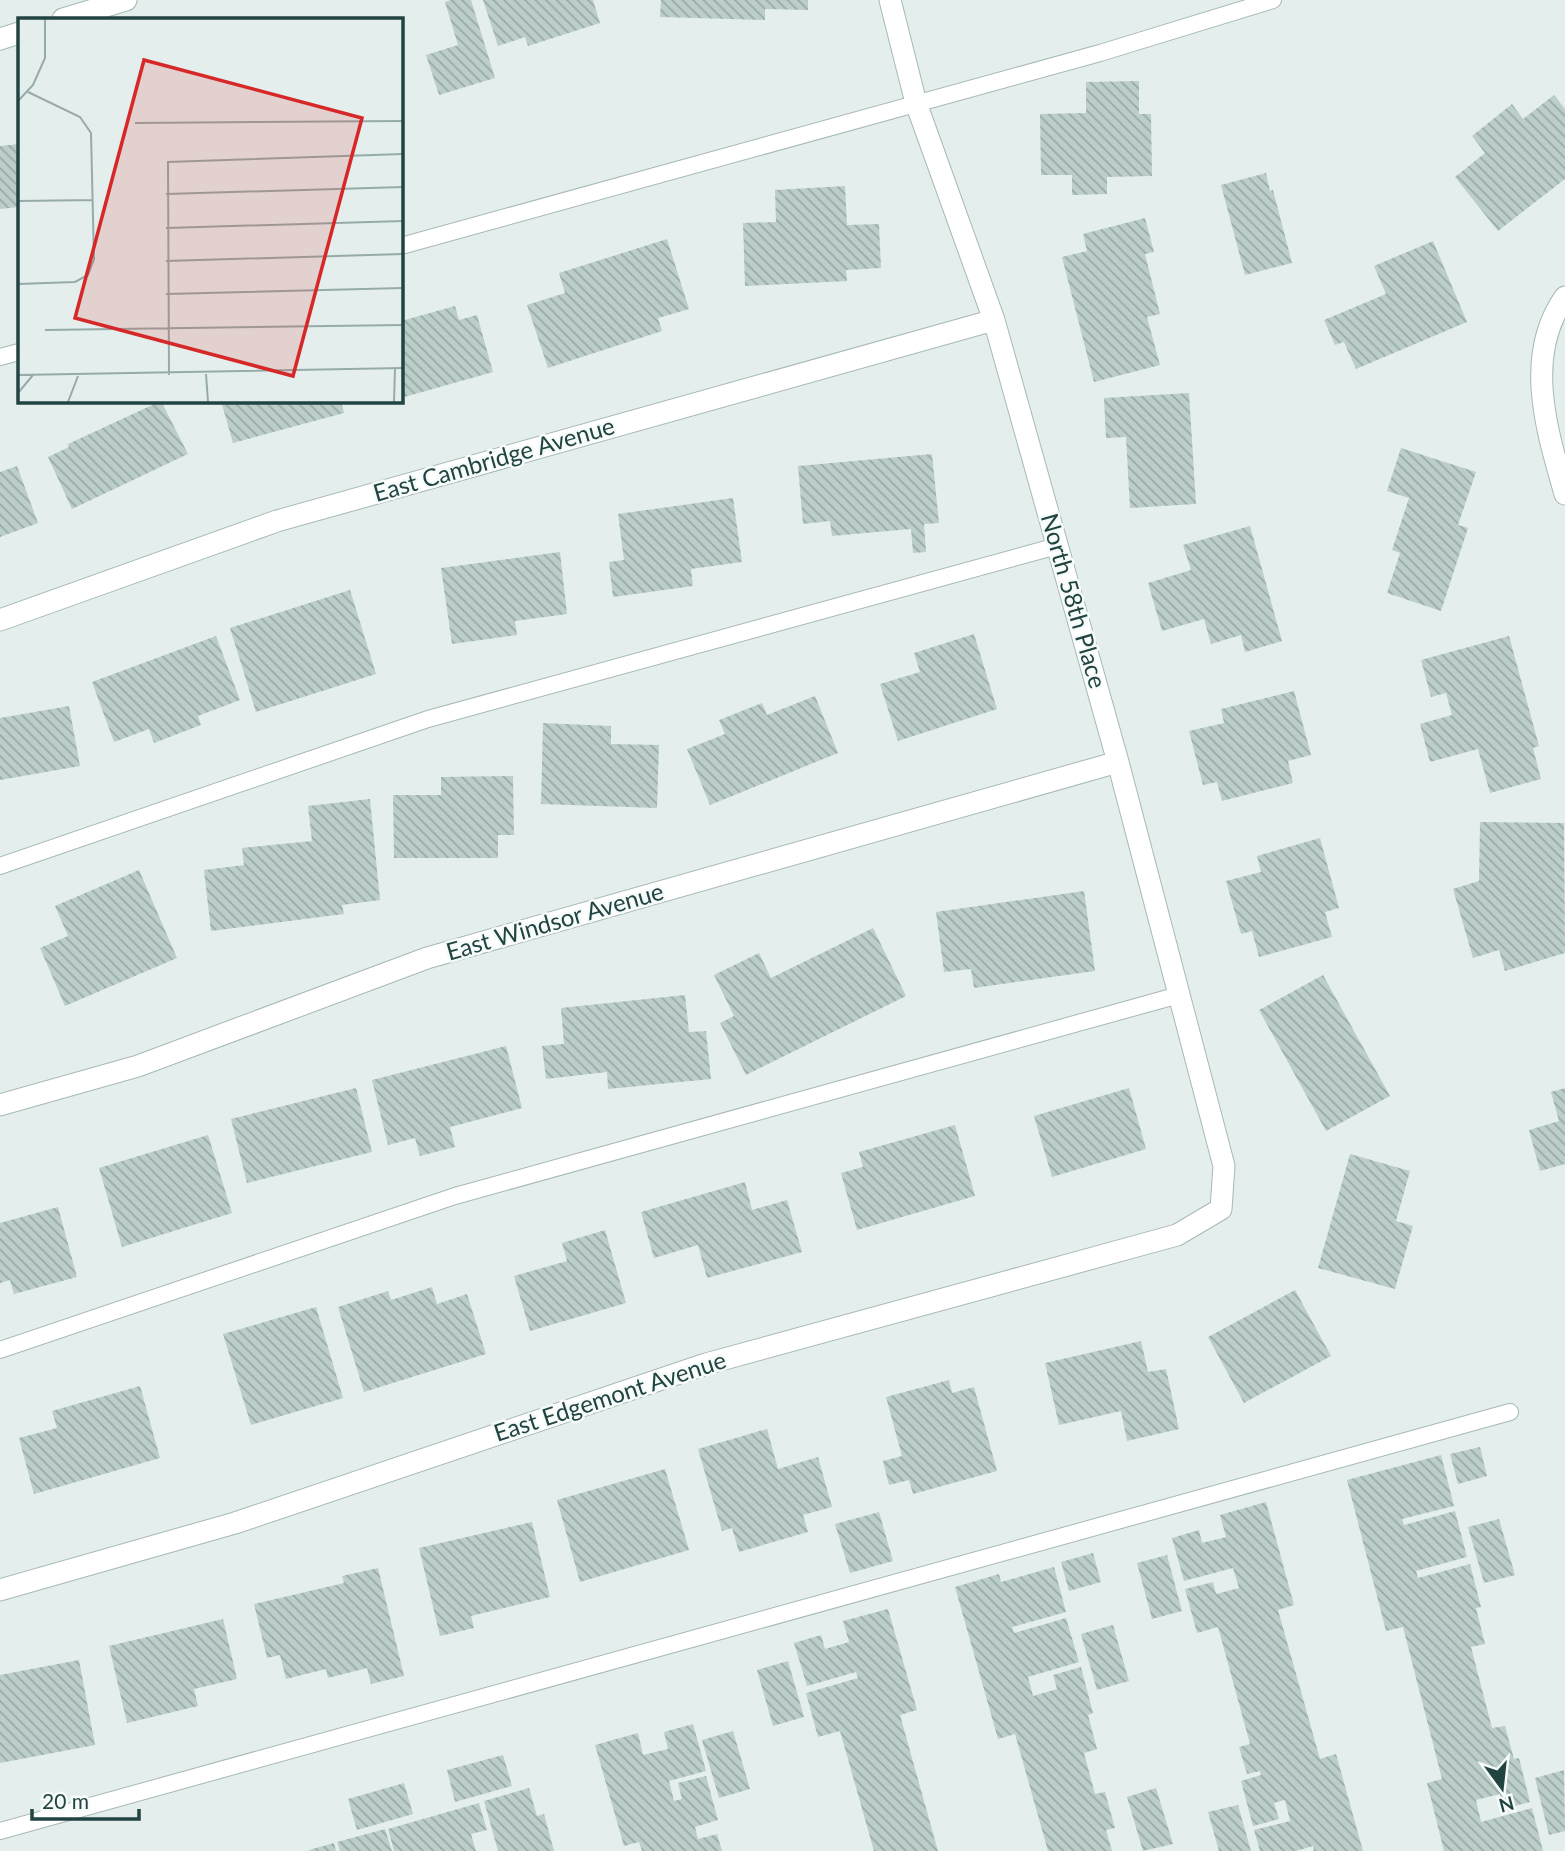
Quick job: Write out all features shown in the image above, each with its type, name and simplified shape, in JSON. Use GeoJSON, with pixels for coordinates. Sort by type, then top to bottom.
{"type":"FeatureCollection","features":[{"type":"Feature","properties":{"kind":"street"},"geometry":{"type":"LineString","coordinates":[[67,18],[126,0]]}},
{"type":"Feature","properties":{"kind":"street","name":"North 58th Place"},"geometry":{"type":"LineString","coordinates":[[890,0],[916,103],[994,320],[1118,762],[1224,1166],[1221,1209]]}},
{"type":"Feature","properties":{"kind":"street"},"geometry":{"type":"LineString","coordinates":[[0,39],[18,33]]}},
{"type":"Feature","properties":{"kind":"street"},"geometry":{"type":"LineString","coordinates":[[1560,304],[1546,343],[1541,384],[1546,428],[1565,494]]}},
{"type":"Feature","properties":{"kind":"street","name":"East Cambridge Avenue"},"geometry":{"type":"LineString","coordinates":[[0,620],[277,521],[994,320]]}},
{"type":"Feature","properties":{"kind":"street","name":"East Windsor Avenue"},"geometry":{"type":"LineString","coordinates":[[0,1105],[138,1066],[427,958],[1118,762]]}},
{"type":"Feature","properties":{"kind":"street","name":"East Edgemont Avenue"},"geometry":{"type":"LineString","coordinates":[[0,1590],[234,1523],[706,1364],[1177,1236],[1221,1209]]}},
{"type":"Feature","properties":{"kind":"lane"},"geometry":{"type":"LineString","coordinates":[[402,246],[1100,53],[1273,0]]}},
{"type":"Feature","properties":{"kind":"lane"},"geometry":{"type":"LineString","coordinates":[[0,357],[18,352]]}},
{"type":"Feature","properties":{"kind":"lane"},"geometry":{"type":"LineString","coordinates":[[0,866],[428,719],[1057,546]]}},
{"type":"Feature","properties":{"kind":"lane"},"geometry":{"type":"LineString","coordinates":[[0,1350],[455,1196],[1179,995]]}},
{"type":"Feature","properties":{"kind":"lane"},"geometry":{"type":"LineString","coordinates":[[0,1830],[1510,1412]]}},
{"type":"Feature","properties":{"kind":"building"},"geometry":{"type":"Polygon","coordinates":[[[471,0],[495,78],[439,95],[426,55],[458,45],[445,2],[471,0]]]}},
{"type":"Feature","properties":{"kind":"building"},"geometry":{"type":"Polygon","coordinates":[[[483,0],[593,0],[600,23],[528,46],[525,37],[498,46],[483,0]]]}},
{"type":"Feature","properties":{"kind":"building"},"geometry":{"type":"Polygon","coordinates":[[[661,0],[808,0],[808,10],[765,9],[765,20],[660,17],[661,0]]]}},
{"type":"Feature","properties":{"kind":"building"},"geometry":{"type":"Polygon","coordinates":[[[1139,81],[1139,114],[1151,114],[1152,176],[1107,177],[1107,194],[1072,195],[1072,175],[1041,175],[1040,114],[1086,113],[1086,82],[1139,81]]]}},
{"type":"Feature","properties":{"kind":"building"},"geometry":{"type":"Polygon","coordinates":[[[1554,95],[1565,109],[1565,179],[1498,231],[1455,177],[1485,153],[1472,136],[1512,104],[1523,119],[1554,95]]]}},
{"type":"Feature","properties":{"kind":"building"},"geometry":{"type":"Polygon","coordinates":[[[18,144],[18,207],[0,209],[0,146],[18,144]]]}},
{"type":"Feature","properties":{"kind":"building"},"geometry":{"type":"Polygon","coordinates":[[[1266,173],[1292,263],[1245,275],[1221,185],[1266,173]]]}},
{"type":"Feature","properties":{"kind":"building"},"geometry":{"type":"Polygon","coordinates":[[[845,186],[847,225],[879,224],[881,268],[846,270],[847,281],[745,286],[743,223],[776,222],[775,190],[845,186]]]}},
{"type":"Feature","properties":{"kind":"building"},"geometry":{"type":"Polygon","coordinates":[[[1145,218],[1154,252],[1145,254],[1160,314],[1147,317],[1160,365],[1094,382],[1062,257],[1087,251],[1083,234],[1145,218]]]}},
{"type":"Feature","properties":{"kind":"building"},"geometry":{"type":"Polygon","coordinates":[[[667,239],[689,309],[658,318],[662,331],[548,368],[527,305],[565,293],[559,273],[667,239]]]}},
{"type":"Feature","properties":{"kind":"building"},"geometry":{"type":"Polygon","coordinates":[[[1433,241],[1467,322],[1356,369],[1344,342],[1335,345],[1324,320],[1386,294],[1374,266],[1433,241]]]}},
{"type":"Feature","properties":{"kind":"building"},"geometry":{"type":"Polygon","coordinates":[[[455,306],[459,320],[477,315],[493,372],[402,398],[402,321],[455,306]]]}},
{"type":"Feature","properties":{"kind":"building"},"geometry":{"type":"Polygon","coordinates":[[[1189,393],[1196,504],[1130,508],[1126,437],[1106,438],[1104,398],[1189,393]]]}},
{"type":"Feature","properties":{"kind":"building"},"geometry":{"type":"Polygon","coordinates":[[[162,402],[188,454],[72,509],[48,457],[69,447],[68,444],[162,402]]]}},
{"type":"Feature","properties":{"kind":"building"},"geometry":{"type":"Polygon","coordinates":[[[221,402],[341,402],[344,413],[233,443],[221,402]]]}},
{"type":"Feature","properties":{"kind":"building"},"geometry":{"type":"Polygon","coordinates":[[[1401,448],[1476,472],[1458,525],[1468,528],[1441,611],[1387,593],[1400,553],[1392,550],[1409,498],[1387,491],[1401,448]]]}},
{"type":"Feature","properties":{"kind":"building"},"geometry":{"type":"Polygon","coordinates":[[[932,454],[939,523],[924,524],[926,552],[913,553],[911,529],[832,536],[830,521],[803,524],[798,466],[932,454]]]}},
{"type":"Feature","properties":{"kind":"building"},"geometry":{"type":"Polygon","coordinates":[[[17,466],[38,523],[0,537],[0,472],[17,466]]]}},
{"type":"Feature","properties":{"kind":"building"},"geometry":{"type":"Polygon","coordinates":[[[733,498],[742,562],[691,569],[693,586],[613,597],[609,562],[624,560],[618,514],[733,498]]]}},
{"type":"Feature","properties":{"kind":"building"},"geometry":{"type":"Polygon","coordinates":[[[1250,526],[1282,641],[1245,652],[1241,635],[1211,644],[1204,619],[1162,631],[1148,583],[1191,570],[1183,545],[1250,526]]]}},
{"type":"Feature","properties":{"kind":"building"},"geometry":{"type":"Polygon","coordinates":[[[560,552],[567,614],[515,621],[517,635],[452,644],[441,568],[560,552]]]}},
{"type":"Feature","properties":{"kind":"building"},"geometry":{"type":"Polygon","coordinates":[[[350,590],[376,674],[256,712],[230,628],[350,590]]]}},
{"type":"Feature","properties":{"kind":"building"},"geometry":{"type":"Polygon","coordinates":[[[974,634],[997,709],[898,741],[880,684],[920,672],[914,653],[974,634]]]}},
{"type":"Feature","properties":{"kind":"building"},"geometry":{"type":"Polygon","coordinates":[[[216,636],[240,700],[198,716],[201,725],[154,743],[149,729],[114,742],[92,682],[216,636]]]}},
{"type":"Feature","properties":{"kind":"building"},"geometry":{"type":"Polygon","coordinates":[[[1509,636],[1539,746],[1533,748],[1541,779],[1490,793],[1478,749],[1430,762],[1420,724],[1452,715],[1446,693],[1431,697],[1421,660],[1509,636]]]}},
{"type":"Feature","properties":{"kind":"building"},"geometry":{"type":"Polygon","coordinates":[[[1294,691],[1311,755],[1288,761],[1293,783],[1222,801],[1217,782],[1203,785],[1189,731],[1224,723],[1221,709],[1294,691]]]}},
{"type":"Feature","properties":{"kind":"building"},"geometry":{"type":"Polygon","coordinates":[[[815,696],[838,753],[710,805],[687,749],[725,734],[719,720],[762,703],[767,715],[815,696]]]}},
{"type":"Feature","properties":{"kind":"building"},"geometry":{"type":"Polygon","coordinates":[[[69,706],[80,766],[0,780],[0,718],[69,706]]]}},
{"type":"Feature","properties":{"kind":"building"},"geometry":{"type":"Polygon","coordinates":[[[543,723],[611,726],[611,744],[659,745],[657,808],[541,804],[543,723]]]}},
{"type":"Feature","properties":{"kind":"building"},"geometry":{"type":"Polygon","coordinates":[[[513,776],[514,835],[498,835],[498,858],[394,858],[393,795],[441,795],[441,777],[513,776]]]}},
{"type":"Feature","properties":{"kind":"building"},"geometry":{"type":"Polygon","coordinates":[[[370,799],[380,900],[342,905],[344,914],[211,931],[204,870],[244,865],[242,848],[312,841],[308,806],[370,799]]]}},
{"type":"Feature","properties":{"kind":"building"},"geometry":{"type":"Polygon","coordinates":[[[1480,822],[1564,823],[1565,953],[1505,971],[1499,950],[1473,958],[1453,889],[1479,881],[1480,822]]]}},
{"type":"Feature","properties":{"kind":"building"},"geometry":{"type":"Polygon","coordinates":[[[1320,838],[1339,908],[1325,912],[1332,937],[1259,957],[1252,931],[1241,934],[1226,881],[1261,872],[1257,856],[1320,838]]]}},
{"type":"Feature","properties":{"kind":"building"},"geometry":{"type":"Polygon","coordinates":[[[139,870],[177,958],[65,1006],[40,948],[68,936],[55,906],[139,870]]]}},
{"type":"Feature","properties":{"kind":"building"},"geometry":{"type":"Polygon","coordinates":[[[1084,891],[1095,971],[974,988],[971,969],[944,972],[936,912],[1084,891]]]}},
{"type":"Feature","properties":{"kind":"building"},"geometry":{"type":"Polygon","coordinates":[[[873,928],[906,996],[746,1075],[720,1023],[734,1016],[714,975],[759,953],[771,978],[873,928]]]}},
{"type":"Feature","properties":{"kind":"building"},"geometry":{"type":"Polygon","coordinates":[[[1323,975],[1390,1096],[1326,1131],[1259,1010],[1323,975]]]}},
{"type":"Feature","properties":{"kind":"building"},"geometry":{"type":"Polygon","coordinates":[[[685,995],[689,1032],[706,1031],[711,1079],[608,1089],[607,1072],[546,1079],[542,1046],[564,1044],[561,1008],[685,995]]]}},
{"type":"Feature","properties":{"kind":"building"},"geometry":{"type":"Polygon","coordinates":[[[506,1046],[522,1108],[450,1127],[455,1147],[420,1156],[415,1138],[388,1145],[372,1080],[506,1046]]]}},
{"type":"Feature","properties":{"kind":"building"},"geometry":{"type":"Polygon","coordinates":[[[356,1088],[372,1152],[247,1183],[231,1119],[356,1088]]]}},
{"type":"Feature","properties":{"kind":"building"},"geometry":{"type":"Polygon","coordinates":[[[1129,1088],[1146,1149],[1052,1177],[1034,1116],[1129,1088]]]}},
{"type":"Feature","properties":{"kind":"building"},"geometry":{"type":"Polygon","coordinates":[[[1565,1088],[1565,1164],[1540,1171],[1529,1130],[1559,1121],[1551,1092],[1565,1088]]]}},
{"type":"Feature","properties":{"kind":"building"},"geometry":{"type":"Polygon","coordinates":[[[955,1125],[975,1196],[857,1230],[841,1173],[863,1167],[859,1152],[955,1125]]]}},
{"type":"Feature","properties":{"kind":"building"},"geometry":{"type":"Polygon","coordinates":[[[208,1135],[232,1213],[122,1247],[99,1168],[208,1135]]]}},
{"type":"Feature","properties":{"kind":"building"},"geometry":{"type":"Polygon","coordinates":[[[1350,1154],[1410,1171],[1396,1221],[1413,1226],[1395,1289],[1318,1268],[1350,1154]]]}},
{"type":"Feature","properties":{"kind":"building"},"geometry":{"type":"Polygon","coordinates":[[[745,1182],[752,1210],[787,1200],[802,1252],[707,1278],[698,1245],[654,1258],[641,1212],[745,1182]]]}},
{"type":"Feature","properties":{"kind":"building"},"geometry":{"type":"Polygon","coordinates":[[[58,1207],[77,1277],[14,1294],[10,1280],[0,1283],[0,1223],[58,1207]]]}},
{"type":"Feature","properties":{"kind":"building"},"geometry":{"type":"Polygon","coordinates":[[[605,1230],[626,1303],[530,1331],[514,1276],[567,1261],[562,1243],[605,1230]]]}},
{"type":"Feature","properties":{"kind":"building"},"geometry":{"type":"Polygon","coordinates":[[[432,1287],[437,1304],[467,1294],[486,1354],[364,1392],[338,1307],[388,1291],[391,1300],[432,1287]]]}},
{"type":"Feature","properties":{"kind":"building"},"geometry":{"type":"Polygon","coordinates":[[[1295,1290],[1331,1356],[1244,1403],[1208,1337],[1295,1290]]]}},
{"type":"Feature","properties":{"kind":"building"},"geometry":{"type":"Polygon","coordinates":[[[316,1307],[343,1398],[251,1425],[223,1334],[316,1307]]]}},
{"type":"Feature","properties":{"kind":"building"},"geometry":{"type":"Polygon","coordinates":[[[1141,1341],[1148,1372],[1166,1369],[1179,1429],[1127,1441],[1121,1411],[1059,1425],[1045,1363],[1141,1341]]]}},
{"type":"Feature","properties":{"kind":"building"},"geometry":{"type":"Polygon","coordinates":[[[949,1380],[952,1393],[974,1387],[997,1471],[913,1494],[909,1480],[889,1485],[883,1461],[902,1456],[886,1397],[949,1380]]]}},
{"type":"Feature","properties":{"kind":"building"},"geometry":{"type":"Polygon","coordinates":[[[140,1386],[160,1458],[34,1494],[19,1438],[57,1428],[52,1411],[140,1386]]]}},
{"type":"Feature","properties":{"kind":"building"},"geometry":{"type":"Polygon","coordinates":[[[767,1429],[778,1469],[818,1457],[832,1507],[803,1515],[808,1532],[739,1552],[732,1528],[722,1531],[698,1449],[767,1429]]]}},
{"type":"Feature","properties":{"kind":"building"},"geometry":{"type":"Polygon","coordinates":[[[1480,1447],[1487,1476],[1458,1484],[1450,1454],[1480,1447]]]}},
{"type":"Feature","properties":{"kind":"building"},"geometry":{"type":"Polygon","coordinates":[[[1441,1455],[1454,1506],[1402,1519],[1404,1525],[1455,1511],[1467,1557],[1416,1571],[1418,1578],[1470,1564],[1481,1607],[1476,1608],[1485,1644],[1471,1647],[1492,1728],[1505,1726],[1514,1759],[1519,1758],[1530,1802],[1504,1809],[1500,1794],[1476,1800],[1481,1822],[1532,1808],[1543,1851],[1444,1851],[1427,1783],[1442,1779],[1403,1627],[1386,1631],[1347,1480],[1441,1455]]]}},
{"type":"Feature","properties":{"kind":"building"},"geometry":{"type":"Polygon","coordinates":[[[665,1469],[689,1550],[580,1582],[557,1500],[665,1469]]]}},
{"type":"Feature","properties":{"kind":"building"},"geometry":{"type":"Polygon","coordinates":[[[1266,1502],[1294,1605],[1278,1610],[1320,1759],[1336,1754],[1363,1851],[1314,1851],[1313,1846],[1296,1851],[1260,1851],[1254,1830],[1290,1821],[1285,1800],[1274,1803],[1279,1819],[1253,1826],[1241,1781],[1261,1775],[1260,1771],[1247,1774],[1239,1747],[1250,1744],[1218,1627],[1197,1633],[1185,1589],[1213,1582],[1216,1594],[1239,1588],[1233,1568],[1184,1581],[1172,1538],[1199,1530],[1202,1543],[1226,1537],[1220,1515],[1266,1502]]]}},
{"type":"Feature","properties":{"kind":"building"},"geometry":{"type":"Polygon","coordinates":[[[879,1512],[893,1561],[850,1573],[835,1524],[879,1512]]]}},
{"type":"Feature","properties":{"kind":"building"},"geometry":{"type":"Polygon","coordinates":[[[1499,1519],[1515,1575],[1484,1583],[1468,1527],[1499,1519]]]}},
{"type":"Feature","properties":{"kind":"building"},"geometry":{"type":"Polygon","coordinates":[[[532,1522],[550,1597],[471,1616],[474,1628],[440,1636],[419,1548],[532,1522]]]}},
{"type":"Feature","properties":{"kind":"building"},"geometry":{"type":"Polygon","coordinates":[[[1093,1553],[1101,1582],[1069,1591],[1061,1562],[1093,1553]]]}},
{"type":"Feature","properties":{"kind":"building"},"geometry":{"type":"Polygon","coordinates":[[[1167,1555],[1182,1611],[1152,1619],[1137,1563],[1167,1555]]]}},
{"type":"Feature","properties":{"kind":"building"},"geometry":{"type":"Polygon","coordinates":[[[1054,1567],[1066,1612],[1012,1627],[1014,1633],[1066,1618],[1079,1662],[1028,1677],[1033,1696],[1057,1689],[1053,1675],[1081,1667],[1093,1713],[1088,1715],[1097,1749],[1084,1753],[1095,1794],[1105,1792],[1115,1828],[1106,1830],[1112,1851],[1048,1851],[1015,1734],[998,1739],[955,1587],[999,1574],[1001,1582],[1054,1567]]]}},
{"type":"Feature","properties":{"kind":"building"},"geometry":{"type":"Polygon","coordinates":[[[378,1568],[404,1676],[371,1684],[367,1668],[328,1678],[326,1669],[286,1679],[280,1655],[267,1658],[254,1604],[344,1583],[342,1576],[378,1568]]]}},
{"type":"Feature","properties":{"kind":"building"},"geometry":{"type":"Polygon","coordinates":[[[888,1609],[917,1710],[900,1715],[938,1851],[874,1851],[840,1731],[818,1737],[806,1693],[858,1678],[856,1672],[807,1686],[794,1643],[821,1635],[825,1649],[849,1642],[843,1621],[888,1609]]]}},
{"type":"Feature","properties":{"kind":"building"},"geometry":{"type":"Polygon","coordinates":[[[223,1619],[237,1679],[194,1689],[198,1706],[127,1723],[109,1646],[223,1619]]]}},
{"type":"Feature","properties":{"kind":"building"},"geometry":{"type":"Polygon","coordinates":[[[1113,1625],[1129,1681],[1097,1690],[1081,1634],[1113,1625]]]}},
{"type":"Feature","properties":{"kind":"building"},"geometry":{"type":"Polygon","coordinates":[[[79,1660],[95,1745],[0,1763],[0,1675],[79,1660]]]}},
{"type":"Feature","properties":{"kind":"building"},"geometry":{"type":"Polygon","coordinates":[[[788,1661],[804,1717],[773,1726],[757,1670],[788,1661]]]}},
{"type":"Feature","properties":{"kind":"building"},"geometry":{"type":"Polygon","coordinates":[[[693,1724],[706,1771],[669,1781],[674,1801],[682,1799],[678,1783],[706,1776],[718,1820],[695,1827],[698,1839],[717,1834],[722,1851],[642,1851],[639,1842],[624,1846],[595,1745],[638,1733],[643,1755],[668,1749],[664,1732],[693,1724]]]}},
{"type":"Feature","properties":{"kind":"building"},"geometry":{"type":"Polygon","coordinates":[[[733,1731],[750,1789],[719,1798],[702,1740],[733,1731]]]}},
{"type":"Feature","properties":{"kind":"building"},"geometry":{"type":"Polygon","coordinates":[[[503,1755],[512,1786],[455,1802],[447,1770],[503,1755]]]}},
{"type":"Feature","properties":{"kind":"building"},"geometry":{"type":"Polygon","coordinates":[[[1564,1770],[1565,1831],[1549,1835],[1535,1778],[1564,1770]]]}},
{"type":"Feature","properties":{"kind":"building"},"geometry":{"type":"Polygon","coordinates":[[[404,1783],[413,1814],[357,1830],[348,1799],[404,1783]]]}},
{"type":"Feature","properties":{"kind":"building"},"geometry":{"type":"Polygon","coordinates":[[[529,1788],[537,1816],[544,1814],[554,1851],[498,1851],[484,1801],[529,1788]]]}},
{"type":"Feature","properties":{"kind":"building"},"geometry":{"type":"Polygon","coordinates":[[[1156,1788],[1173,1844],[1143,1851],[1127,1797],[1156,1788]]]}},
{"type":"Feature","properties":{"kind":"building"},"geometry":{"type":"Polygon","coordinates":[[[479,1803],[487,1830],[471,1834],[476,1851],[394,1851],[388,1829],[479,1803]]]}},
{"type":"Feature","properties":{"kind":"building"},"geometry":{"type":"Polygon","coordinates":[[[1238,1805],[1251,1851],[1219,1851],[1208,1812],[1238,1805]]]}},
{"type":"Feature","properties":{"kind":"building"},"geometry":{"type":"Polygon","coordinates":[[[385,1829],[392,1851],[340,1851],[337,1842],[385,1829]]]}},
{"type":"Feature","properties":{"kind":"building"},"geometry":{"type":"Polygon","coordinates":[[[334,1843],[336,1851],[309,1851],[309,1850],[334,1843]]]}}]}
